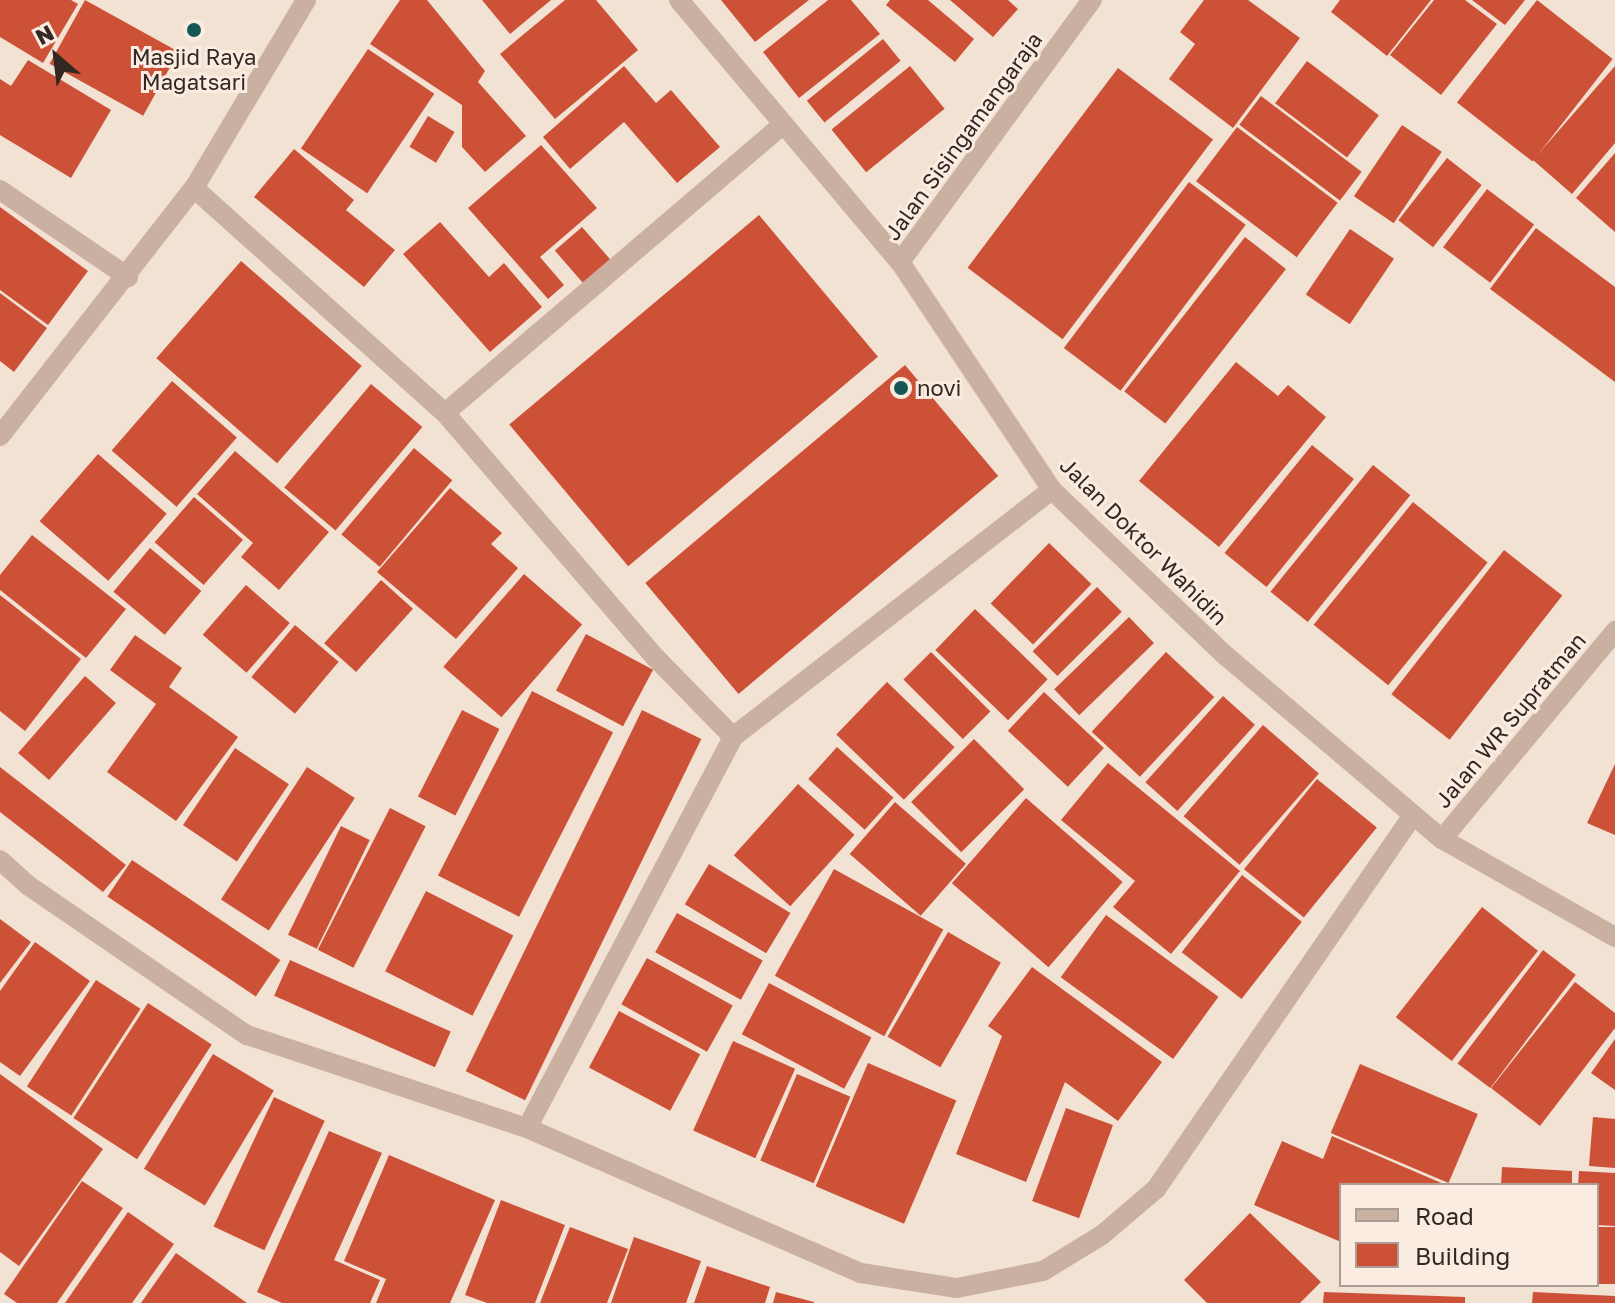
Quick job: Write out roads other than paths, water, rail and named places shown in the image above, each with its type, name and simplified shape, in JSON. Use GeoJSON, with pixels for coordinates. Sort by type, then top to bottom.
{"type":"FeatureCollection","features":[{"type":"Feature","properties":{"kind":"street"},"geometry":{"type":"LineString","coordinates":[[0,436],[128,277],[194,188],[306,0]]}},
{"type":"Feature","properties":{"kind":"street","name":"Jalan Doktor Wahidin"},"geometry":{"type":"LineString","coordinates":[[679,0],[900,262],[1052,490],[1226,656],[1442,839],[1615,937]]}},
{"type":"Feature","properties":{"kind":"street","name":"Jalan Sisingamangaraja"},"geometry":{"type":"LineString","coordinates":[[900,262],[1092,0]]}},
{"type":"Feature","properties":{"kind":"street"},"geometry":{"type":"LineString","coordinates":[[445,413],[783,124]]}},
{"type":"Feature","properties":{"kind":"street"},"geometry":{"type":"LineString","coordinates":[[194,188],[445,413],[656,658],[733,737]]}},
{"type":"Feature","properties":{"kind":"street"},"geometry":{"type":"LineString","coordinates":[[0,190],[128,277]]}},
{"type":"Feature","properties":{"kind":"street"},"geometry":{"type":"LineString","coordinates":[[527,1128],[733,737],[1052,490]]}},
{"type":"Feature","properties":{"kind":"street","name":"Jalan WR Supratman"},"geometry":{"type":"LineString","coordinates":[[1442,839],[1615,631]]}},
{"type":"Feature","properties":{"kind":"street"},"geometry":{"type":"LineString","coordinates":[[0,860],[29,886],[247,1035],[527,1128],[861,1273],[957,1288],[1043,1271],[1102,1235],[1156,1189],[1413,815]]}},
{"type":"Feature","properties":{"kind":"place","name":"Masjid Raya Magatsari"},"geometry":{"type":"Point","coordinates":[194,30]}},
{"type":"Feature","properties":{"kind":"place","name":"novi"},"geometry":{"type":"Point","coordinates":[901,388]}}]}
